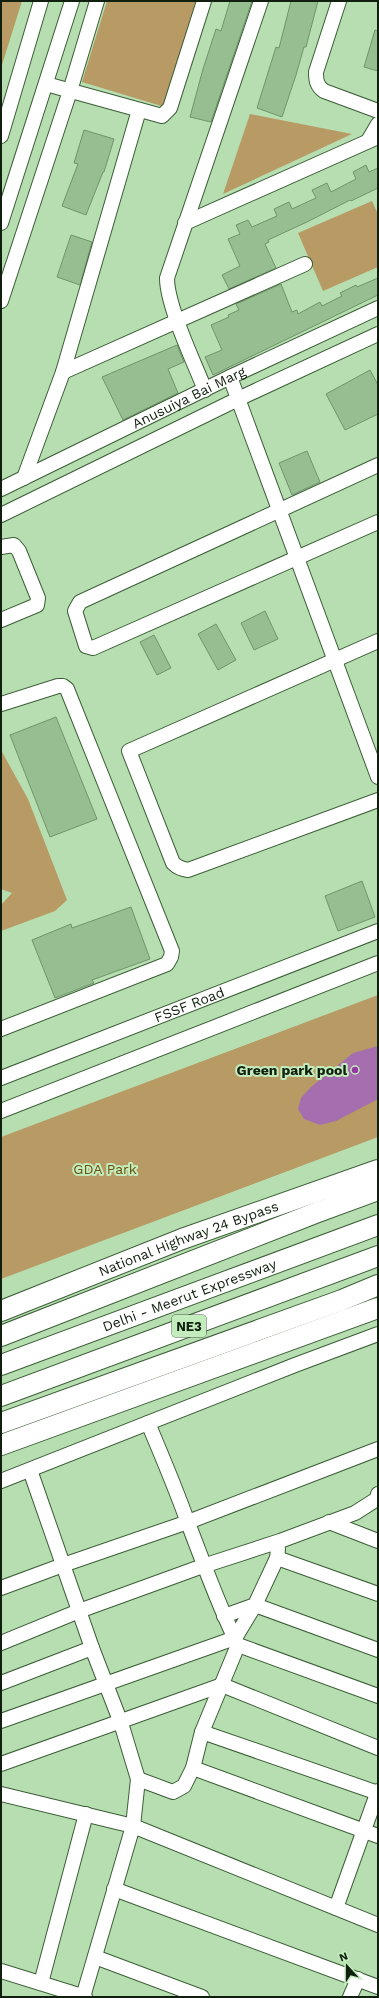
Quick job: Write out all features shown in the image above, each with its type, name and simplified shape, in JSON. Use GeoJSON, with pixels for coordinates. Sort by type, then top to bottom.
{"type":"FeatureCollection","features":[{"type":"Feature","properties":{"kind":"highway","name":"National Highway 24 Bypass"},"geometry":{"type":"LineString","coordinates":[[1,1311],[163,1247],[378,1170]]}},
{"type":"Feature","properties":{"kind":"highway"},"geometry":{"type":"LineString","coordinates":[[1,1336],[378,1190]]}},
{"type":"Feature","properties":{"kind":"highway","name":"Delhi - Meerut Expressway"},"geometry":{"type":"LineString","coordinates":[[1,1365],[378,1224]]}},
{"type":"Feature","properties":{"kind":"highway"},"geometry":{"type":"LineString","coordinates":[[163,1247],[170,1270]]}},
{"type":"Feature","properties":{"kind":"highway","name":"Delhi - Meerut Expressway"},"geometry":{"type":"LineString","coordinates":[[1,1396],[378,1256]]}},
{"type":"Feature","properties":{"kind":"highway"},"geometry":{"type":"LineString","coordinates":[[1,1423],[342,1300],[378,1285]]}},
{"type":"Feature","properties":{"kind":"highway"},"geometry":{"type":"LineString","coordinates":[[1,1445],[378,1308]]}},
{"type":"Feature","properties":{"kind":"highway"},"geometry":{"type":"LineString","coordinates":[[209,1348],[216,1366]]}},
{"type":"Feature","properties":{"kind":"street"},"geometry":{"type":"LineString","coordinates":[[1,136],[41,1]]}},
{"type":"Feature","properties":{"kind":"street"},"geometry":{"type":"LineString","coordinates":[[1,223],[72,1]]}},
{"type":"Feature","properties":{"kind":"street"},"geometry":{"type":"LineString","coordinates":[[1,301],[70,90],[97,1]]}},
{"type":"Feature","properties":{"kind":"street"},"geometry":{"type":"LineString","coordinates":[[46,84],[162,116],[170,108],[204,1]]}},
{"type":"Feature","properties":{"kind":"street"},"geometry":{"type":"LineString","coordinates":[[205,390],[178,321],[169,294],[167,278],[261,1]]}},
{"type":"Feature","properties":{"kind":"street"},"geometry":{"type":"LineString","coordinates":[[339,1],[316,72],[318,87],[324,91],[378,112]]}},
{"type":"Feature","properties":{"kind":"street"},"geometry":{"type":"LineString","coordinates":[[24,478],[63,372],[139,110]]}},
{"type":"Feature","properties":{"kind":"street"},"geometry":{"type":"LineString","coordinates":[[185,223],[373,139],[378,124]]}},
{"type":"Feature","properties":{"kind":"street"},"geometry":{"type":"LineString","coordinates":[[63,372],[305,264]]}},
{"type":"Feature","properties":{"kind":"street","name":"Anusuiya Bai Marg"},"geometry":{"type":"LineString","coordinates":[[1,489],[230,377],[378,308]]}},
{"type":"Feature","properties":{"kind":"street","name":"Anusuiya Bai Marg"},"geometry":{"type":"LineString","coordinates":[[1,515],[238,399],[378,334]]}},
{"type":"Feature","properties":{"kind":"street"},"geometry":{"type":"LineString","coordinates":[[230,377],[378,777]]}},
{"type":"Feature","properties":{"kind":"street"},"geometry":{"type":"LineString","coordinates":[[378,465],[80,602],[75,611],[86,646],[93,648],[378,522]]}},
{"type":"Feature","properties":{"kind":"street"},"geometry":{"type":"LineString","coordinates":[[1,547],[14,545],[19,551],[38,598],[37,605],[1,620]]}},
{"type":"Feature","properties":{"kind":"street"},"geometry":{"type":"LineString","coordinates":[[378,641],[129,751],[173,864],[177,868],[188,870],[378,800]]}},
{"type":"Feature","properties":{"kind":"street"},"geometry":{"type":"LineString","coordinates":[[1,704],[58,686],[63,686],[67,689],[172,951],[172,957],[167,964],[1,1029]]}},
{"type":"Feature","properties":{"kind":"street","name":"FSSF Road"},"geometry":{"type":"LineString","coordinates":[[1,1078],[378,932]]}},
{"type":"Feature","properties":{"kind":"street"},"geometry":{"type":"LineString","coordinates":[[1,1112],[378,963]]}},
{"type":"Feature","properties":{"kind":"street"},"geometry":{"type":"LineString","coordinates":[[1,1481],[295,1365],[378,1334]]}},
{"type":"Feature","properties":{"kind":"street"},"geometry":{"type":"LineString","coordinates":[[148,1423],[188,1522],[203,1566],[236,1641]]}},
{"type":"Feature","properties":{"kind":"street"},"geometry":{"type":"LineString","coordinates":[[1,1588],[188,1522],[378,1449]]}},
{"type":"Feature","properties":{"kind":"street"},"geometry":{"type":"LineString","coordinates":[[1,1971],[84,1997],[133,1826],[138,1779],[121,1723],[92,1648],[30,1470]]}},
{"type":"Feature","properties":{"kind":"street"},"geometry":{"type":"LineString","coordinates":[[1,1643],[80,1611],[203,1566],[280,1541],[355,1512],[378,1497]]}},
{"type":"Feature","properties":{"kind":"street"},"geometry":{"type":"LineString","coordinates":[[329,1522],[378,1541]]}},
{"type":"Feature","properties":{"kind":"street"},"geometry":{"type":"LineString","coordinates":[[138,1779],[173,1792],[184,1786],[193,1768],[202,1732],[222,1685],[236,1641],[277,1558],[280,1541]]}},
{"type":"Feature","properties":{"kind":"street"},"geometry":{"type":"LineString","coordinates":[[277,1558],[378,1594]]}},
{"type":"Feature","properties":{"kind":"street"},"geometry":{"type":"LineString","coordinates":[[224,1616],[255,1605],[378,1650]]}},
{"type":"Feature","properties":{"kind":"street"},"geometry":{"type":"LineString","coordinates":[[1,1721],[236,1641],[378,1696]]}},
{"type":"Feature","properties":{"kind":"street"},"geometry":{"type":"LineString","coordinates":[[1,1683],[92,1648]]}},
{"type":"Feature","properties":{"kind":"street"},"geometry":{"type":"LineString","coordinates":[[1,1764],[121,1723],[222,1685],[378,1748]]}},
{"type":"Feature","properties":{"kind":"street"},"geometry":{"type":"LineString","coordinates":[[202,1732],[378,1792],[336,1908]]}},
{"type":"Feature","properties":{"kind":"street"},"geometry":{"type":"LineString","coordinates":[[193,1768],[378,1836]]}},
{"type":"Feature","properties":{"kind":"street"},"geometry":{"type":"LineString","coordinates":[[1,1794],[133,1826],[378,1925]]}},
{"type":"Feature","properties":{"kind":"street"},"geometry":{"type":"LineString","coordinates":[[41,1984],[86,1814]]}},
{"type":"Feature","properties":{"kind":"street"},"geometry":{"type":"LineString","coordinates":[[114,1889],[378,1987]]}},
{"type":"Feature","properties":{"kind":"street"},"geometry":{"type":"LineString","coordinates":[[95,1957],[202,1997]]}},
{"type":"Feature","properties":{"kind":"street"},"geometry":{"type":"LineString","coordinates":[[350,1997],[358,1979]]}},
{"type":"Feature","properties":{"kind":"green space"},"geometry":{"type":"Polygon","coordinates":[[[1,1],[22,1],[1,68],[1,1]]]}},
{"type":"Feature","properties":{"kind":"green space"},"geometry":{"type":"Polygon","coordinates":[[[107,1],[201,1],[168,108],[82,82],[107,1]]]}},
{"type":"Feature","properties":{"kind":"green space"},"geometry":{"type":"Polygon","coordinates":[[[250,114],[352,134],[223,194],[250,114]]]}},
{"type":"Feature","properties":{"kind":"green space"},"geometry":{"type":"Polygon","coordinates":[[[372,201],[378,214],[378,267],[323,291],[298,233],[372,201]]]}},
{"type":"Feature","properties":{"kind":"green space"},"geometry":{"type":"Polygon","coordinates":[[[1,750],[28,799],[67,900],[55,911],[1,931],[1,905],[12,893],[1,889],[1,750]]]}},
{"type":"Feature","properties":{"kind":"green space","name":"GDA Park"},"geometry":{"type":"Polygon","coordinates":[[[378,995],[378,1137],[1,1279],[1,1137],[378,995]]]}},
{"type":"Feature","properties":{"kind":"shaded area","name":"Green park pool"},"geometry":{"type":"Polygon","coordinates":[[[378,1046],[378,1099],[336,1121],[320,1125],[304,1119],[298,1109],[301,1098],[311,1087],[353,1053],[378,1046]]]}},
{"type":"Feature","properties":{"kind":"building"},"geometry":{"type":"Polygon","coordinates":[[[230,1],[252,1],[211,122],[190,117],[216,29],[221,31],[230,1]]]}},
{"type":"Feature","properties":{"kind":"building"},"geometry":{"type":"Polygon","coordinates":[[[291,1],[318,1],[306,47],[304,47],[282,117],[257,108],[276,47],[279,48],[291,1]]]}},
{"type":"Feature","properties":{"kind":"building"},"geometry":{"type":"Polygon","coordinates":[[[375,30],[378,31],[378,71],[364,67],[375,30]]]}},
{"type":"Feature","properties":{"kind":"building"},"geometry":{"type":"Polygon","coordinates":[[[84,130],[114,139],[104,172],[86,215],[62,206],[78,164],[74,163],[84,130]]]}},
{"type":"Feature","properties":{"kind":"building"},"geometry":{"type":"Polygon","coordinates":[[[366,165],[369,172],[378,168],[378,188],[268,240],[269,242],[265,244],[276,268],[229,289],[222,275],[240,266],[228,239],[240,234],[236,225],[248,220],[252,227],[277,216],[274,209],[289,202],[292,209],[316,198],[312,190],[327,183],[331,192],[356,179],[353,172],[366,165]]]}},
{"type":"Feature","properties":{"kind":"building"},"geometry":{"type":"Polygon","coordinates":[[[71,235],[92,242],[80,285],[57,277],[71,235]]]}},
{"type":"Feature","properties":{"kind":"building"},"geometry":{"type":"Polygon","coordinates":[[[378,278],[378,295],[213,375],[205,357],[222,350],[211,325],[229,317],[228,315],[239,310],[236,304],[281,284],[292,312],[297,310],[298,314],[320,302],[322,306],[342,296],[340,293],[356,285],[357,287],[378,278]]]}},
{"type":"Feature","properties":{"kind":"building"},"geometry":{"type":"Polygon","coordinates":[[[177,345],[184,362],[168,369],[178,393],[123,420],[102,377],[177,345]]]}},
{"type":"Feature","properties":{"kind":"building"},"geometry":{"type":"Polygon","coordinates":[[[370,370],[378,385],[378,414],[345,430],[326,394],[370,370]]]}},
{"type":"Feature","properties":{"kind":"building"},"geometry":{"type":"Polygon","coordinates":[[[307,451],[320,482],[292,495],[279,463],[307,451]]]}},
{"type":"Feature","properties":{"kind":"building"},"geometry":{"type":"Polygon","coordinates":[[[265,611],[278,639],[254,650],[241,623],[265,611]]]}},
{"type":"Feature","properties":{"kind":"building"},"geometry":{"type":"Polygon","coordinates":[[[216,624],[236,660],[218,670],[198,634],[216,624]]]}},
{"type":"Feature","properties":{"kind":"building"},"geometry":{"type":"Polygon","coordinates":[[[154,635],[171,668],[157,675],[140,642],[154,635]]]}},
{"type":"Feature","properties":{"kind":"building"},"geometry":{"type":"Polygon","coordinates":[[[56,717],[97,819],[50,837],[10,735],[56,717]]]}},
{"type":"Feature","properties":{"kind":"building"},"geometry":{"type":"Polygon","coordinates":[[[362,881],[375,917],[338,931],[325,896],[362,881]]]}},
{"type":"Feature","properties":{"kind":"building"},"geometry":{"type":"Polygon","coordinates":[[[131,907],[150,959],[92,980],[94,983],[55,998],[32,940],[71,924],[72,928],[131,907]]]}},
{"type":"Feature","properties":{"kind":"place","name":"Green park pool"},"geometry":{"type":"Point","coordinates":[355,1070]}}]}
